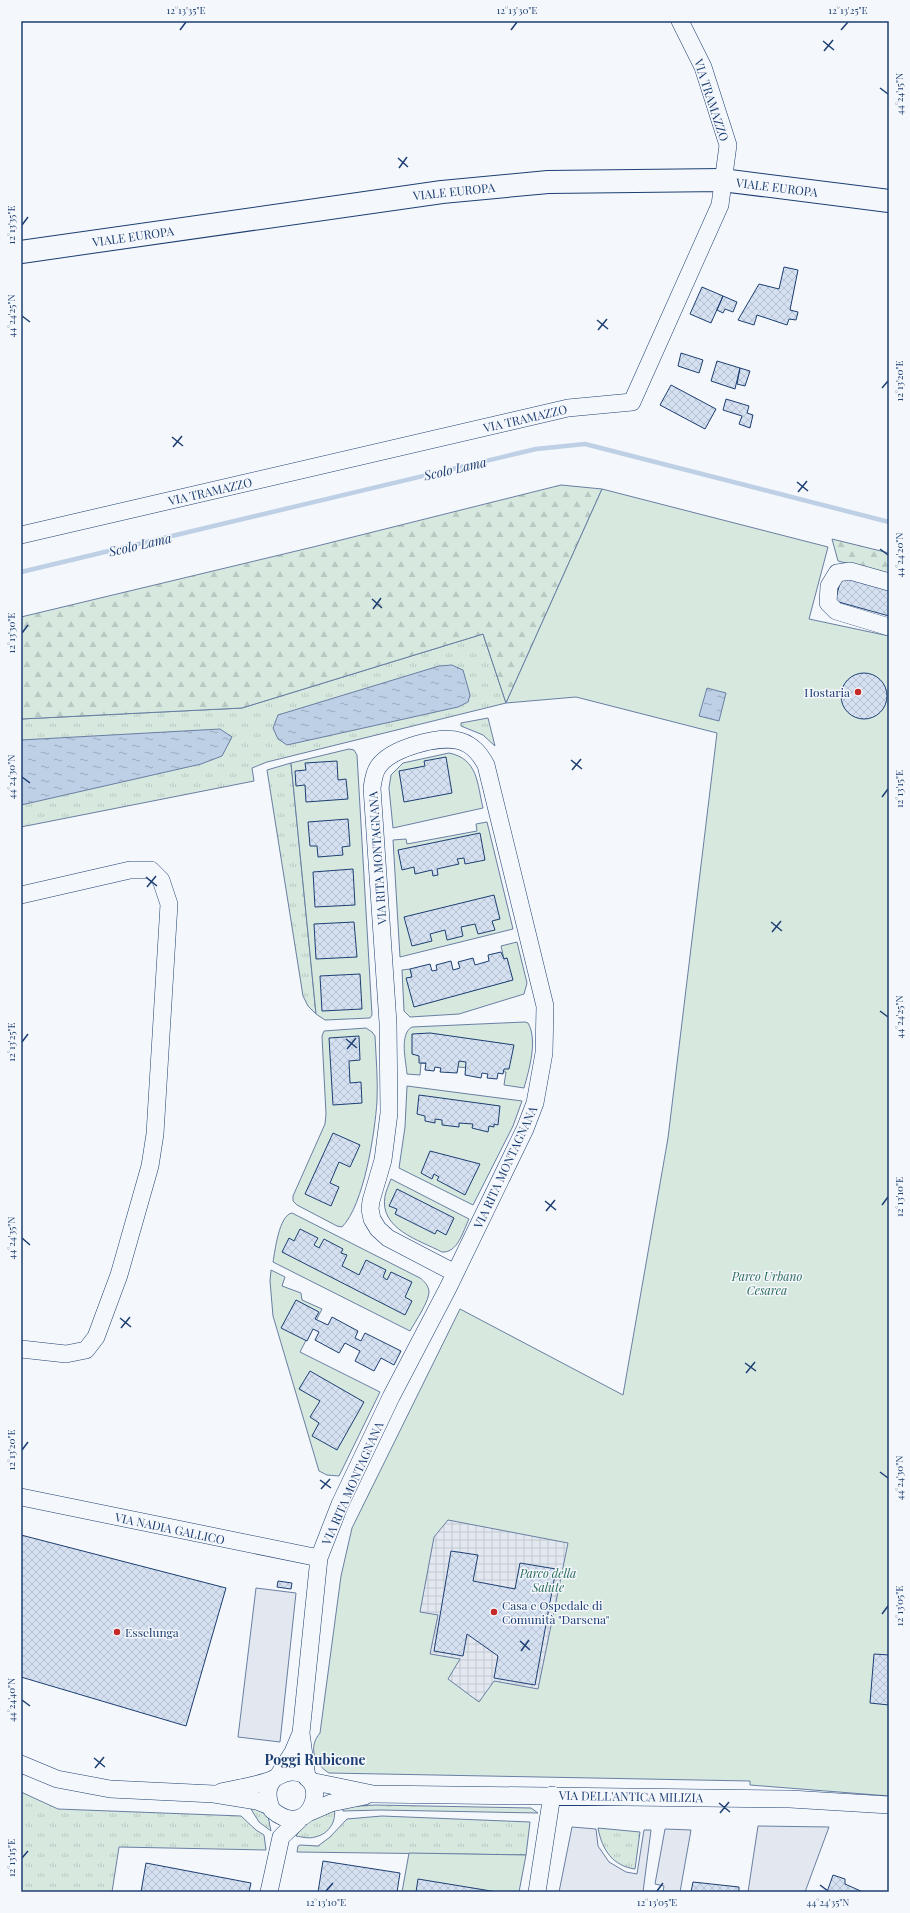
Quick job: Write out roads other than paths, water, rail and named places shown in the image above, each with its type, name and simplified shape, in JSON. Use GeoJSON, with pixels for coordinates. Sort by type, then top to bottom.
{"type":"FeatureCollection","features":[{"type":"Feature","properties":{"kind":"main road","name":"VIALE EUROPA"},"geometry":{"type":"LineString","coordinates":[[21,252],[442,192],[548,182],[722,180],[889,201]]}},
{"type":"Feature","properties":{"kind":"street","name":"VIA TRAMAZZO"},"geometry":{"type":"LineString","coordinates":[[21,535],[568,408],[632,402],[720,205],[722,180],[728,145],[703,67],[680,21]]}},
{"type":"Feature","properties":{"kind":"street"},"geometry":{"type":"LineString","coordinates":[[889,582],[850,571],[837,572],[829,586],[828,603],[836,611],[889,627]]}},
{"type":"Feature","properties":{"kind":"street","name":"VIA RITA MONTAGNANA"},"geometry":{"type":"LineString","coordinates":[[309,1779],[301,1733],[319,1558],[340,1504],[391,1397],[455,1273],[525,1129],[535,1103],[544,1053],[545,1006],[486,765],[480,753],[468,744],[452,739],[442,739],[400,749],[391,755],[378,767],[372,788],[388,1023],[390,1113],[383,1160],[371,1200],[370,1209],[372,1219],[378,1229],[388,1238],[455,1273]]}},
{"type":"Feature","properties":{"kind":"street"},"geometry":{"type":"LineString","coordinates":[[21,895],[130,870],[151,870],[161,880],[169,904],[155,1134],[150,1166],[119,1275],[96,1337],[86,1350],[66,1354],[21,1350]]}},
{"type":"Feature","properties":{"kind":"street","name":"VIA NADIA GALLICO"},"geometry":{"type":"LineString","coordinates":[[21,1498],[319,1558]]}},
{"type":"Feature","properties":{"kind":"street","name":"VIA RITA MONTAGNANA"},"geometry":{"type":"LineString","coordinates":[[277,1777],[293,1752],[301,1733]]}},
{"type":"Feature","properties":{"kind":"street"},"geometry":{"type":"LineString","coordinates":[[21,1764],[57,1779],[110,1789],[214,1794],[257,1801],[271,1808],[286,1819],[305,1815]]}},
{"type":"Feature","properties":{"kind":"street"},"geometry":{"type":"LineString","coordinates":[[214,1794],[277,1777],[293,1771],[309,1779],[315,1791],[315,1799],[305,1815],[282,1838],[269,1892]]}},
{"type":"Feature","properties":{"kind":"street"},"geometry":{"type":"LineString","coordinates":[[277,1777],[269,1788],[268,1796],[282,1838]]}},
{"type":"Feature","properties":{"kind":"street","name":"VIA DELL'ANTICA MILIZIA"},"geometry":{"type":"LineString","coordinates":[[309,1779],[373,1794]]}},
{"type":"Feature","properties":{"kind":"street","name":"VIA DELL'ANTICA MILIZIA"},"geometry":{"type":"LineString","coordinates":[[305,1815],[331,1802],[373,1794],[552,1795],[829,1800],[889,1805]]}},
{"type":"Feature","properties":{"kind":"street"},"geometry":{"type":"LineString","coordinates":[[537,1892],[552,1795]]}},
{"type":"Feature","properties":{"kind":"water"},"geometry":{"type":"Polygon","coordinates":[[[452,665],[463,670],[470,695],[468,702],[458,707],[287,745],[278,739],[273,728],[278,715],[439,666],[452,665]]]}},
{"type":"Feature","properties":{"kind":"water"},"geometry":{"type":"Polygon","coordinates":[[[707,688],[726,693],[719,721],[699,716],[707,688]]]}},
{"type":"Feature","properties":{"kind":"water"},"geometry":{"type":"Polygon","coordinates":[[[220,729],[232,737],[222,756],[201,764],[21,805],[21,740],[220,729]]]}},
{"type":"Feature","properties":{"kind":"waterway","name":"Scolo Lama"},"geometry":{"type":"LineString","coordinates":[[21,572],[536,449],[585,444],[889,522]]}},
{"type":"Feature","properties":{"kind":"place","name":"Hostaria"},"geometry":{"type":"Point","coordinates":[858,692]}},
{"type":"Feature","properties":{"kind":"place","name":"Casa e Ospedale di Comunità \"Darsena\""},"geometry":{"type":"Point","coordinates":[494,1612]}},
{"type":"Feature","properties":{"kind":"place","name":"Esselunga"},"geometry":{"type":"Point","coordinates":[117,1632]}},
{"type":"Feature","properties":{"kind":"district","name":"Poggi Rubicone"},"geometry":{"type":"Point","coordinates":[315,1759]}},
{"type":"Feature","properties":{"kind":"park label","name":"Parco Urbano Cesarea"},"geometry":{"type":"Point","coordinates":[767,1283]}},
{"type":"Feature","properties":{"kind":"park label","name":"Parco della Salute"},"geometry":{"type":"Point","coordinates":[548,1580]}}]}
